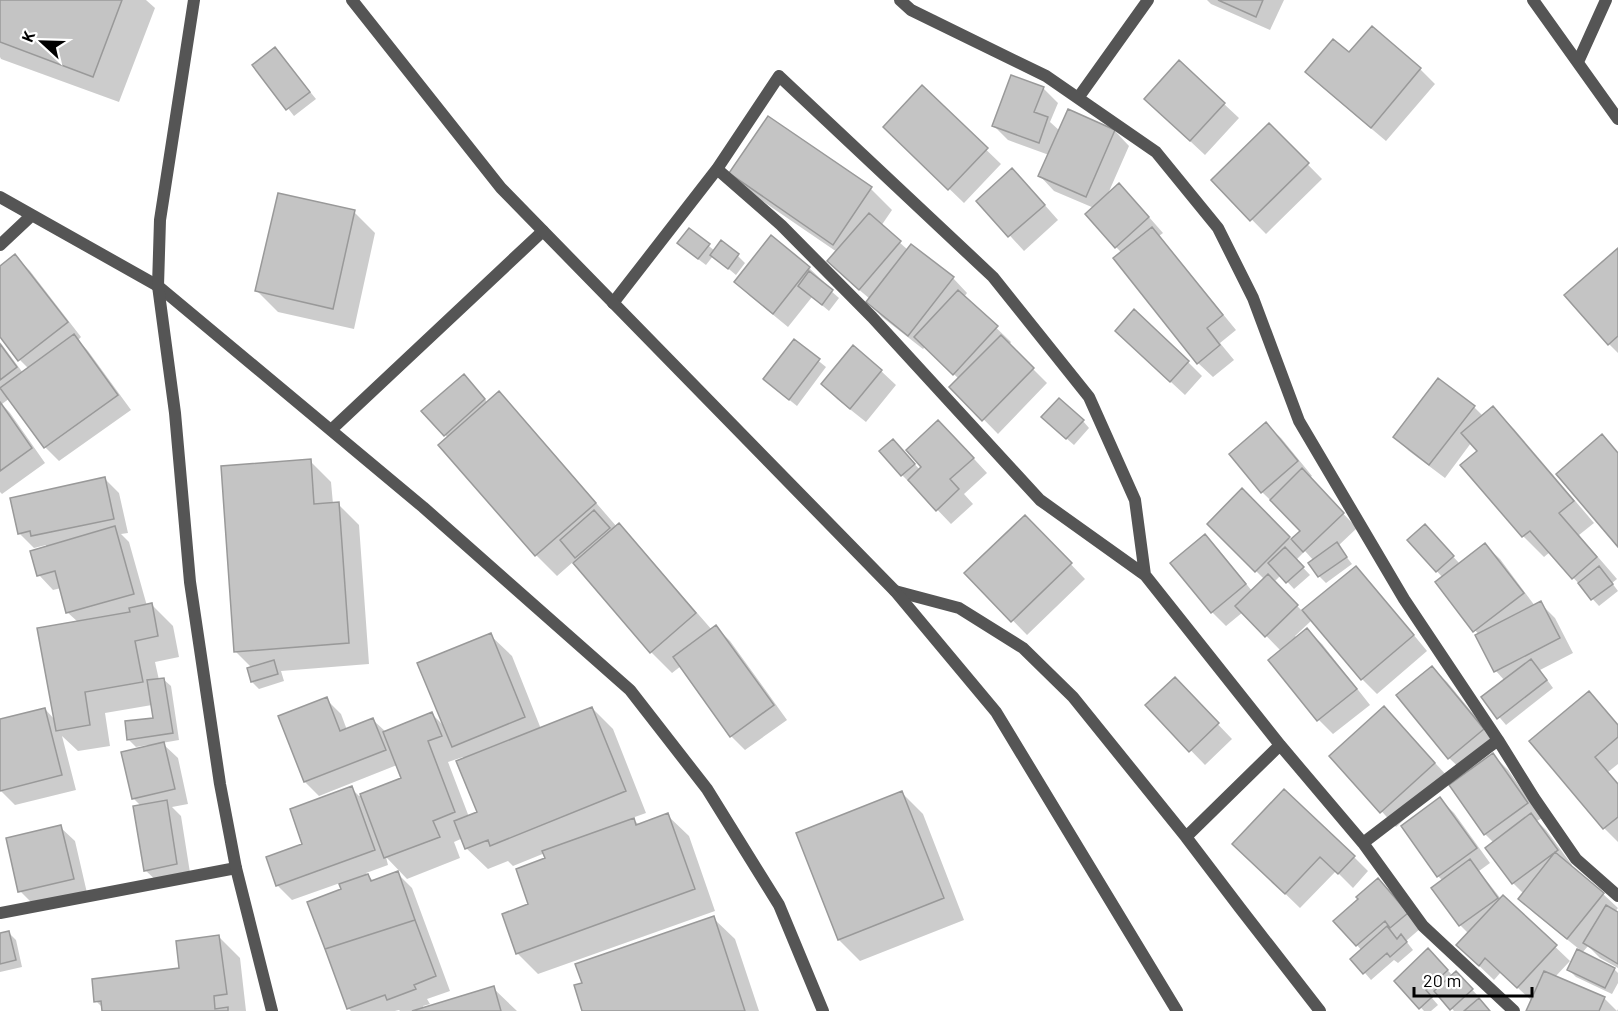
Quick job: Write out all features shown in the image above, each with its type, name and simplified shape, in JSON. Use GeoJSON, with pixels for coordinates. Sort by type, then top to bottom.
{"type":"FeatureCollection","features":[{"type":"Feature","properties":{"kind":"street"},"geometry":{"type":"LineString","coordinates":[[194,0],[160,220],[158,286],[175,413],[190,582],[220,784],[236,868],[272,1011]]}},
{"type":"Feature","properties":{"kind":"street"},"geometry":{"type":"LineString","coordinates":[[352,0],[501,188],[895,591],[996,712],[1177,1011]]}},
{"type":"Feature","properties":{"kind":"street"},"geometry":{"type":"LineString","coordinates":[[900,0],[911,10],[1046,76],[1156,152],[1218,228],[1253,297],[1299,421],[1404,599],[1576,859],[1618,896]]}},
{"type":"Feature","properties":{"kind":"street"},"geometry":{"type":"LineString","coordinates":[[1078,98],[1148,0]]}},
{"type":"Feature","properties":{"kind":"street"},"geometry":{"type":"LineString","coordinates":[[1533,0],[1618,119]]}},
{"type":"Feature","properties":{"kind":"street"},"geometry":{"type":"LineString","coordinates":[[1578,62],[1606,0]]}},
{"type":"Feature","properties":{"kind":"street"},"geometry":{"type":"LineString","coordinates":[[613,303],[717,169],[779,76],[993,277],[1089,398],[1135,500],[1145,575]]}},
{"type":"Feature","properties":{"kind":"street"},"geometry":{"type":"LineString","coordinates":[[717,169],[781,225],[872,316],[1040,500],[1145,575],[1280,745],[1363,843],[1423,926],[1514,1011]]}},
{"type":"Feature","properties":{"kind":"street"},"geometry":{"type":"LineString","coordinates":[[0,197],[158,286],[423,507],[630,690],[707,789],[779,905],[823,1011]]}},
{"type":"Feature","properties":{"kind":"street"},"geometry":{"type":"LineString","coordinates":[[0,245],[32,215]]}},
{"type":"Feature","properties":{"kind":"street"},"geometry":{"type":"LineString","coordinates":[[331,429],[543,231]]}},
{"type":"Feature","properties":{"kind":"street"},"geometry":{"type":"LineString","coordinates":[[895,591],[959,608],[1023,648],[1073,697],[1186,837],[1320,1011]]}},
{"type":"Feature","properties":{"kind":"street"},"geometry":{"type":"LineString","coordinates":[[1363,843],[1498,740]]}},
{"type":"Feature","properties":{"kind":"street"},"geometry":{"type":"LineString","coordinates":[[1186,837],[1280,745]]}},
{"type":"Feature","properties":{"kind":"street"},"geometry":{"type":"LineString","coordinates":[[0,913],[236,868]]}},
{"type":"Feature","properties":{"kind":"building"},"geometry":{"type":"Polygon","coordinates":[[[0,0],[122,0],[93,77],[0,42],[0,0]]]}},
{"type":"Feature","properties":{"kind":"building"},"geometry":{"type":"Polygon","coordinates":[[[1218,0],[1263,0],[1256,17],[1218,0]]]}},
{"type":"Feature","properties":{"kind":"building"},"geometry":{"type":"Polygon","coordinates":[[[1372,26],[1421,68],[1371,128],[1305,72],[1333,39],[1349,52],[1372,26]]]}},
{"type":"Feature","properties":{"kind":"building"},"geometry":{"type":"Polygon","coordinates":[[[275,47],[310,92],[286,110],[252,65],[275,47]]]}},
{"type":"Feature","properties":{"kind":"building"},"geometry":{"type":"Polygon","coordinates":[[[1179,60],[1225,103],[1190,141],[1144,99],[1179,60]]]}},
{"type":"Feature","properties":{"kind":"building"},"geometry":{"type":"Polygon","coordinates":[[[1011,75],[1044,87],[1034,112],[1048,117],[1039,143],[992,126],[1011,75]]]}},
{"type":"Feature","properties":{"kind":"building"},"geometry":{"type":"Polygon","coordinates":[[[922,85],[988,148],[948,190],[883,127],[922,85]]]}},
{"type":"Feature","properties":{"kind":"building"},"geometry":{"type":"Polygon","coordinates":[[[1068,109],[1115,130],[1086,197],[1038,176],[1068,109]]]}},
{"type":"Feature","properties":{"kind":"building"},"geometry":{"type":"Polygon","coordinates":[[[768,116],[872,187],[833,245],[729,173],[768,116]]]}},
{"type":"Feature","properties":{"kind":"building"},"geometry":{"type":"Polygon","coordinates":[[[1269,123],[1309,163],[1250,221],[1211,180],[1269,123]]]}},
{"type":"Feature","properties":{"kind":"building"},"geometry":{"type":"Polygon","coordinates":[[[1012,168],[1045,205],[1008,237],[976,201],[1012,168]]]}},
{"type":"Feature","properties":{"kind":"building"},"geometry":{"type":"Polygon","coordinates":[[[1119,183],[1149,217],[1115,248],[1085,214],[1119,183]]]}},
{"type":"Feature","properties":{"kind":"building"},"geometry":{"type":"Polygon","coordinates":[[[278,193],[355,210],[333,309],[255,291],[278,193]]]}},
{"type":"Feature","properties":{"kind":"building"},"geometry":{"type":"Polygon","coordinates":[[[869,213],[901,241],[859,290],[827,261],[869,213]]]}},
{"type":"Feature","properties":{"kind":"building"},"geometry":{"type":"Polygon","coordinates":[[[1152,227],[1223,315],[1207,328],[1220,345],[1197,364],[1113,258],[1152,227]]]}},
{"type":"Feature","properties":{"kind":"building"},"geometry":{"type":"Polygon","coordinates":[[[689,228],[710,244],[698,259],[677,243],[689,228]]]}},
{"type":"Feature","properties":{"kind":"building"},"geometry":{"type":"Polygon","coordinates":[[[771,235],[810,267],[773,314],[734,282],[771,235]]]}},
{"type":"Feature","properties":{"kind":"building"},"geometry":{"type":"Polygon","coordinates":[[[721,240],[739,254],[728,269],[710,255],[721,240]]]}},
{"type":"Feature","properties":{"kind":"building"},"geometry":{"type":"Polygon","coordinates":[[[911,244],[954,277],[908,336],[866,302],[911,244]]]}},
{"type":"Feature","properties":{"kind":"building"},"geometry":{"type":"Polygon","coordinates":[[[1618,248],[1618,336],[1608,345],[1564,295],[1618,248]]]}},
{"type":"Feature","properties":{"kind":"building"},"geometry":{"type":"Polygon","coordinates":[[[15,254],[68,322],[18,361],[0,337],[0,266],[15,254]]]}},
{"type":"Feature","properties":{"kind":"building"},"geometry":{"type":"Polygon","coordinates":[[[809,271],[833,290],[822,305],[798,286],[809,271]]]}},
{"type":"Feature","properties":{"kind":"building"},"geometry":{"type":"Polygon","coordinates":[[[958,290],[998,326],[953,375],[914,337],[958,290]]]}},
{"type":"Feature","properties":{"kind":"building"},"geometry":{"type":"Polygon","coordinates":[[[1134,309],[1189,361],[1170,382],[1115,331],[1134,309]]]}},
{"type":"Feature","properties":{"kind":"building"},"geometry":{"type":"Polygon","coordinates":[[[74,334],[118,395],[44,448],[0,388],[74,334]]]}},
{"type":"Feature","properties":{"kind":"building"},"geometry":{"type":"Polygon","coordinates":[[[1001,335],[1034,368],[982,421],[949,387],[1001,335]]]}},
{"type":"Feature","properties":{"kind":"building"},"geometry":{"type":"Polygon","coordinates":[[[794,339],[820,359],[789,400],[763,379],[794,339]]]}},
{"type":"Feature","properties":{"kind":"building"},"geometry":{"type":"Polygon","coordinates":[[[0,344],[17,367],[0,380],[0,344]]]}},
{"type":"Feature","properties":{"kind":"building"},"geometry":{"type":"Polygon","coordinates":[[[853,345],[882,370],[850,409],[821,384],[853,345]]]}},
{"type":"Feature","properties":{"kind":"building"},"geometry":{"type":"Polygon","coordinates":[[[464,374],[485,399],[444,436],[421,411],[464,374]]]}},
{"type":"Feature","properties":{"kind":"building"},"geometry":{"type":"Polygon","coordinates":[[[1438,378],[1475,406],[1429,465],[1393,437],[1438,378]]]}},
{"type":"Feature","properties":{"kind":"building"},"geometry":{"type":"Polygon","coordinates":[[[499,391],[596,503],[535,556],[438,445],[499,391]]]}},
{"type":"Feature","properties":{"kind":"building"},"geometry":{"type":"Polygon","coordinates":[[[1059,398],[1084,420],[1066,439],[1041,417],[1059,398]]]}},
{"type":"Feature","properties":{"kind":"building"},"geometry":{"type":"Polygon","coordinates":[[[0,402],[32,448],[0,471],[0,402]]]}},
{"type":"Feature","properties":{"kind":"building"},"geometry":{"type":"Polygon","coordinates":[[[1493,406],[1574,501],[1559,513],[1597,557],[1572,579],[1530,531],[1522,537],[1460,465],[1477,451],[1461,433],[1493,406]]]}},
{"type":"Feature","properties":{"kind":"building"},"geometry":{"type":"Polygon","coordinates":[[[938,420],[974,458],[950,479],[959,489],[936,511],[908,480],[921,467],[906,450],[938,420]]]}},
{"type":"Feature","properties":{"kind":"building"},"geometry":{"type":"Polygon","coordinates":[[[1266,422],[1298,461],[1261,493],[1229,454],[1266,422]]]}},
{"type":"Feature","properties":{"kind":"building"},"geometry":{"type":"Polygon","coordinates":[[[1602,434],[1618,453],[1618,547],[1556,474],[1602,434]]]}},
{"type":"Feature","properties":{"kind":"building"},"geometry":{"type":"Polygon","coordinates":[[[893,439],[915,464],[901,476],[879,451],[893,439]]]}},
{"type":"Feature","properties":{"kind":"building"},"geometry":{"type":"Polygon","coordinates":[[[311,459],[314,504],[339,502],[349,643],[234,652],[221,466],[311,459]]]}},
{"type":"Feature","properties":{"kind":"building"},"geometry":{"type":"Polygon","coordinates":[[[1302,468],[1344,513],[1303,552],[1291,539],[1300,531],[1270,500],[1302,468]]]}},
{"type":"Feature","properties":{"kind":"building"},"geometry":{"type":"Polygon","coordinates":[[[105,477],[114,519],[31,536],[30,531],[18,534],[10,498],[105,477]]]}},
{"type":"Feature","properties":{"kind":"building"},"geometry":{"type":"Polygon","coordinates":[[[1242,488],[1290,537],[1255,572],[1207,524],[1242,488]]]}},
{"type":"Feature","properties":{"kind":"building"},"geometry":{"type":"Polygon","coordinates":[[[594,510],[610,528],[575,558],[560,540],[594,510]]]}},
{"type":"Feature","properties":{"kind":"building"},"geometry":{"type":"Polygon","coordinates":[[[1025,515],[1072,563],[1011,622],[964,573],[1025,515]]]}},
{"type":"Feature","properties":{"kind":"building"},"geometry":{"type":"Polygon","coordinates":[[[619,523],[696,613],[650,653],[573,563],[619,523]]]}},
{"type":"Feature","properties":{"kind":"building"},"geometry":{"type":"Polygon","coordinates":[[[1425,524],[1454,556],[1436,572],[1407,540],[1425,524]]]}},
{"type":"Feature","properties":{"kind":"building"},"geometry":{"type":"Polygon","coordinates":[[[115,526],[134,594],[66,613],[55,571],[37,576],[30,551],[115,526]]]}},
{"type":"Feature","properties":{"kind":"building"},"geometry":{"type":"Polygon","coordinates":[[[1205,534],[1246,584],[1211,613],[1170,563],[1205,534]]]}},
{"type":"Feature","properties":{"kind":"building"},"geometry":{"type":"Polygon","coordinates":[[[1337,542],[1347,557],[1318,577],[1308,563],[1337,542]]]}},
{"type":"Feature","properties":{"kind":"building"},"geometry":{"type":"Polygon","coordinates":[[[1485,543],[1524,593],[1473,632],[1435,582],[1485,543]]]}},
{"type":"Feature","properties":{"kind":"building"},"geometry":{"type":"Polygon","coordinates":[[[1285,547],[1304,567],[1286,583],[1268,563],[1285,547]]]}},
{"type":"Feature","properties":{"kind":"building"},"geometry":{"type":"Polygon","coordinates":[[[1356,566],[1414,635],[1361,680],[1302,610],[1356,566]]]}},
{"type":"Feature","properties":{"kind":"building"},"geometry":{"type":"Polygon","coordinates":[[[1599,566],[1613,584],[1591,600],[1578,583],[1599,566]]]}},
{"type":"Feature","properties":{"kind":"building"},"geometry":{"type":"Polygon","coordinates":[[[1268,574],[1298,605],[1265,637],[1235,606],[1268,574]]]}},
{"type":"Feature","properties":{"kind":"building"},"geometry":{"type":"Polygon","coordinates":[[[1541,601],[1560,638],[1494,672],[1475,635],[1541,601]]]}},
{"type":"Feature","properties":{"kind":"building"},"geometry":{"type":"Polygon","coordinates":[[[152,603],[158,636],[135,641],[143,682],[85,692],[90,725],[56,731],[37,628],[130,612],[129,608],[152,603]]]}},
{"type":"Feature","properties":{"kind":"building"},"geometry":{"type":"Polygon","coordinates":[[[716,625],[774,705],[730,737],[673,657],[716,625]]]}},
{"type":"Feature","properties":{"kind":"building"},"geometry":{"type":"Polygon","coordinates":[[[1307,628],[1357,689],[1317,721],[1268,660],[1307,628]]]}},
{"type":"Feature","properties":{"kind":"building"},"geometry":{"type":"Polygon","coordinates":[[[491,633],[525,717],[452,747],[417,663],[491,633]]]}},
{"type":"Feature","properties":{"kind":"building"},"geometry":{"type":"Polygon","coordinates":[[[1531,659],[1547,680],[1497,719],[1481,697],[1531,659]]]}},
{"type":"Feature","properties":{"kind":"building"},"geometry":{"type":"Polygon","coordinates":[[[274,660],[278,674],[251,682],[247,668],[274,660]]]}},
{"type":"Feature","properties":{"kind":"building"},"geometry":{"type":"Polygon","coordinates":[[[1432,666],[1484,729],[1448,759],[1396,695],[1432,666]]]}},
{"type":"Feature","properties":{"kind":"building"},"geometry":{"type":"Polygon","coordinates":[[[1175,677],[1219,723],[1189,752],[1145,705],[1175,677]]]}},
{"type":"Feature","properties":{"kind":"building"},"geometry":{"type":"Polygon","coordinates":[[[164,678],[173,733],[127,740],[125,721],[153,718],[147,680],[164,678]]]}},
{"type":"Feature","properties":{"kind":"building"},"geometry":{"type":"Polygon","coordinates":[[[1589,691],[1618,725],[1618,737],[1595,757],[1618,784],[1618,817],[1603,829],[1529,741],[1589,691]]]}},
{"type":"Feature","properties":{"kind":"building"},"geometry":{"type":"Polygon","coordinates":[[[327,697],[340,731],[373,718],[386,750],[304,782],[278,716],[327,697]]]}},
{"type":"Feature","properties":{"kind":"building"},"geometry":{"type":"Polygon","coordinates":[[[1384,706],[1435,763],[1380,813],[1329,756],[1384,706]]]}},
{"type":"Feature","properties":{"kind":"building"},"geometry":{"type":"Polygon","coordinates":[[[592,707],[626,791],[490,846],[488,840],[465,849],[454,821],[477,812],[456,761],[592,707]]]}},
{"type":"Feature","properties":{"kind":"building"},"geometry":{"type":"Polygon","coordinates":[[[45,708],[62,775],[0,791],[0,719],[45,708]]]}},
{"type":"Feature","properties":{"kind":"building"},"geometry":{"type":"Polygon","coordinates":[[[432,712],[442,736],[428,741],[455,812],[433,821],[440,837],[384,858],[360,794],[401,778],[383,732],[432,712]]]}},
{"type":"Feature","properties":{"kind":"building"},"geometry":{"type":"Polygon","coordinates":[[[164,742],[175,789],[132,799],[121,752],[164,742]]]}},
{"type":"Feature","properties":{"kind":"building"},"geometry":{"type":"Polygon","coordinates":[[[1493,753],[1528,803],[1484,835],[1449,785],[1493,753]]]}},
{"type":"Feature","properties":{"kind":"building"},"geometry":{"type":"Polygon","coordinates":[[[352,786],[375,850],[276,886],[266,857],[302,844],[290,809],[352,786]]]}},
{"type":"Feature","properties":{"kind":"building"},"geometry":{"type":"Polygon","coordinates":[[[1284,789],[1355,856],[1338,874],[1320,857],[1285,894],[1232,844],[1284,789]]]}},
{"type":"Feature","properties":{"kind":"building"},"geometry":{"type":"Polygon","coordinates":[[[902,791],[944,898],[838,940],[796,833],[902,791]]]}},
{"type":"Feature","properties":{"kind":"building"},"geometry":{"type":"Polygon","coordinates":[[[1440,797],[1477,848],[1437,877],[1401,826],[1440,797]]]}},
{"type":"Feature","properties":{"kind":"building"},"geometry":{"type":"Polygon","coordinates":[[[167,800],[177,864],[144,871],[133,806],[167,800]]]}},
{"type":"Feature","properties":{"kind":"building"},"geometry":{"type":"Polygon","coordinates":[[[668,813],[695,889],[516,954],[502,914],[528,904],[516,869],[545,858],[542,851],[634,818],[636,825],[668,813]]]}},
{"type":"Feature","properties":{"kind":"building"},"geometry":{"type":"Polygon","coordinates":[[[1531,813],[1558,850],[1512,884],[1485,848],[1531,813]]]}},
{"type":"Feature","properties":{"kind":"building"},"geometry":{"type":"Polygon","coordinates":[[[61,825],[74,879],[18,892],[6,838],[61,825]]]}},
{"type":"Feature","properties":{"kind":"building"},"geometry":{"type":"Polygon","coordinates":[[[1555,852],[1604,893],[1567,939],[1518,899],[1555,852]]]}},
{"type":"Feature","properties":{"kind":"building"},"geometry":{"type":"Polygon","coordinates":[[[1470,859],[1498,898],[1459,926],[1431,888],[1470,859]]]}},
{"type":"Feature","properties":{"kind":"building"},"geometry":{"type":"Polygon","coordinates":[[[398,871],[415,920],[325,949],[307,902],[341,889],[339,884],[368,874],[371,881],[398,871]]]}},
{"type":"Feature","properties":{"kind":"building"},"geometry":{"type":"Polygon","coordinates":[[[1378,878],[1408,913],[1390,928],[1385,921],[1356,946],[1333,921],[1378,878]]]}},
{"type":"Feature","properties":{"kind":"building"},"geometry":{"type":"Polygon","coordinates":[[[1503,895],[1557,945],[1517,988],[1485,958],[1479,966],[1456,945],[1503,895]]]}},
{"type":"Feature","properties":{"kind":"building"},"geometry":{"type":"Polygon","coordinates":[[[1606,905],[1618,912],[1618,964],[1583,943],[1606,905]]]}},
{"type":"Feature","properties":{"kind":"building"},"geometry":{"type":"Polygon","coordinates":[[[714,916],[745,1011],[582,1011],[574,985],[582,983],[575,964],[714,916]]]}},
{"type":"Feature","properties":{"kind":"building"},"geometry":{"type":"Polygon","coordinates":[[[415,920],[436,976],[414,985],[416,989],[387,1000],[385,995],[347,1009],[325,949],[415,920]]]}},
{"type":"Feature","properties":{"kind":"building"},"geometry":{"type":"Polygon","coordinates":[[[1387,926],[1397,939],[1401,934],[1407,942],[1390,957],[1387,953],[1363,974],[1350,959],[1387,926]]]}},
{"type":"Feature","properties":{"kind":"building"},"geometry":{"type":"Polygon","coordinates":[[[9,931],[16,960],[0,964],[0,933],[9,931]]]}},
{"type":"Feature","properties":{"kind":"building"},"geometry":{"type":"Polygon","coordinates":[[[219,935],[227,994],[214,996],[215,1009],[228,1007],[228,1011],[102,1011],[101,1001],[94,1002],[92,979],[179,968],[176,941],[219,935]]]}},
{"type":"Feature","properties":{"kind":"building"},"geometry":{"type":"Polygon","coordinates":[[[1428,948],[1448,970],[1426,990],[1432,997],[1419,1009],[1394,981],[1428,948]]]}},
{"type":"Feature","properties":{"kind":"building"},"geometry":{"type":"Polygon","coordinates":[[[1577,949],[1615,968],[1605,988],[1567,970],[1577,949]]]}},
{"type":"Feature","properties":{"kind":"building"},"geometry":{"type":"Polygon","coordinates":[[[1456,971],[1473,989],[1450,1010],[1434,991],[1456,971]]]}},
{"type":"Feature","properties":{"kind":"building"},"geometry":{"type":"Polygon","coordinates":[[[1544,971],[1605,997],[1599,1011],[1526,1011],[1544,971]]]}},
{"type":"Feature","properties":{"kind":"building"},"geometry":{"type":"Polygon","coordinates":[[[494,986],[501,1011],[412,1011],[494,986]]]}},
{"type":"Feature","properties":{"kind":"building"},"geometry":{"type":"Polygon","coordinates":[[[1479,998],[1490,1011],[1464,1011],[1479,998]]]}}]}
